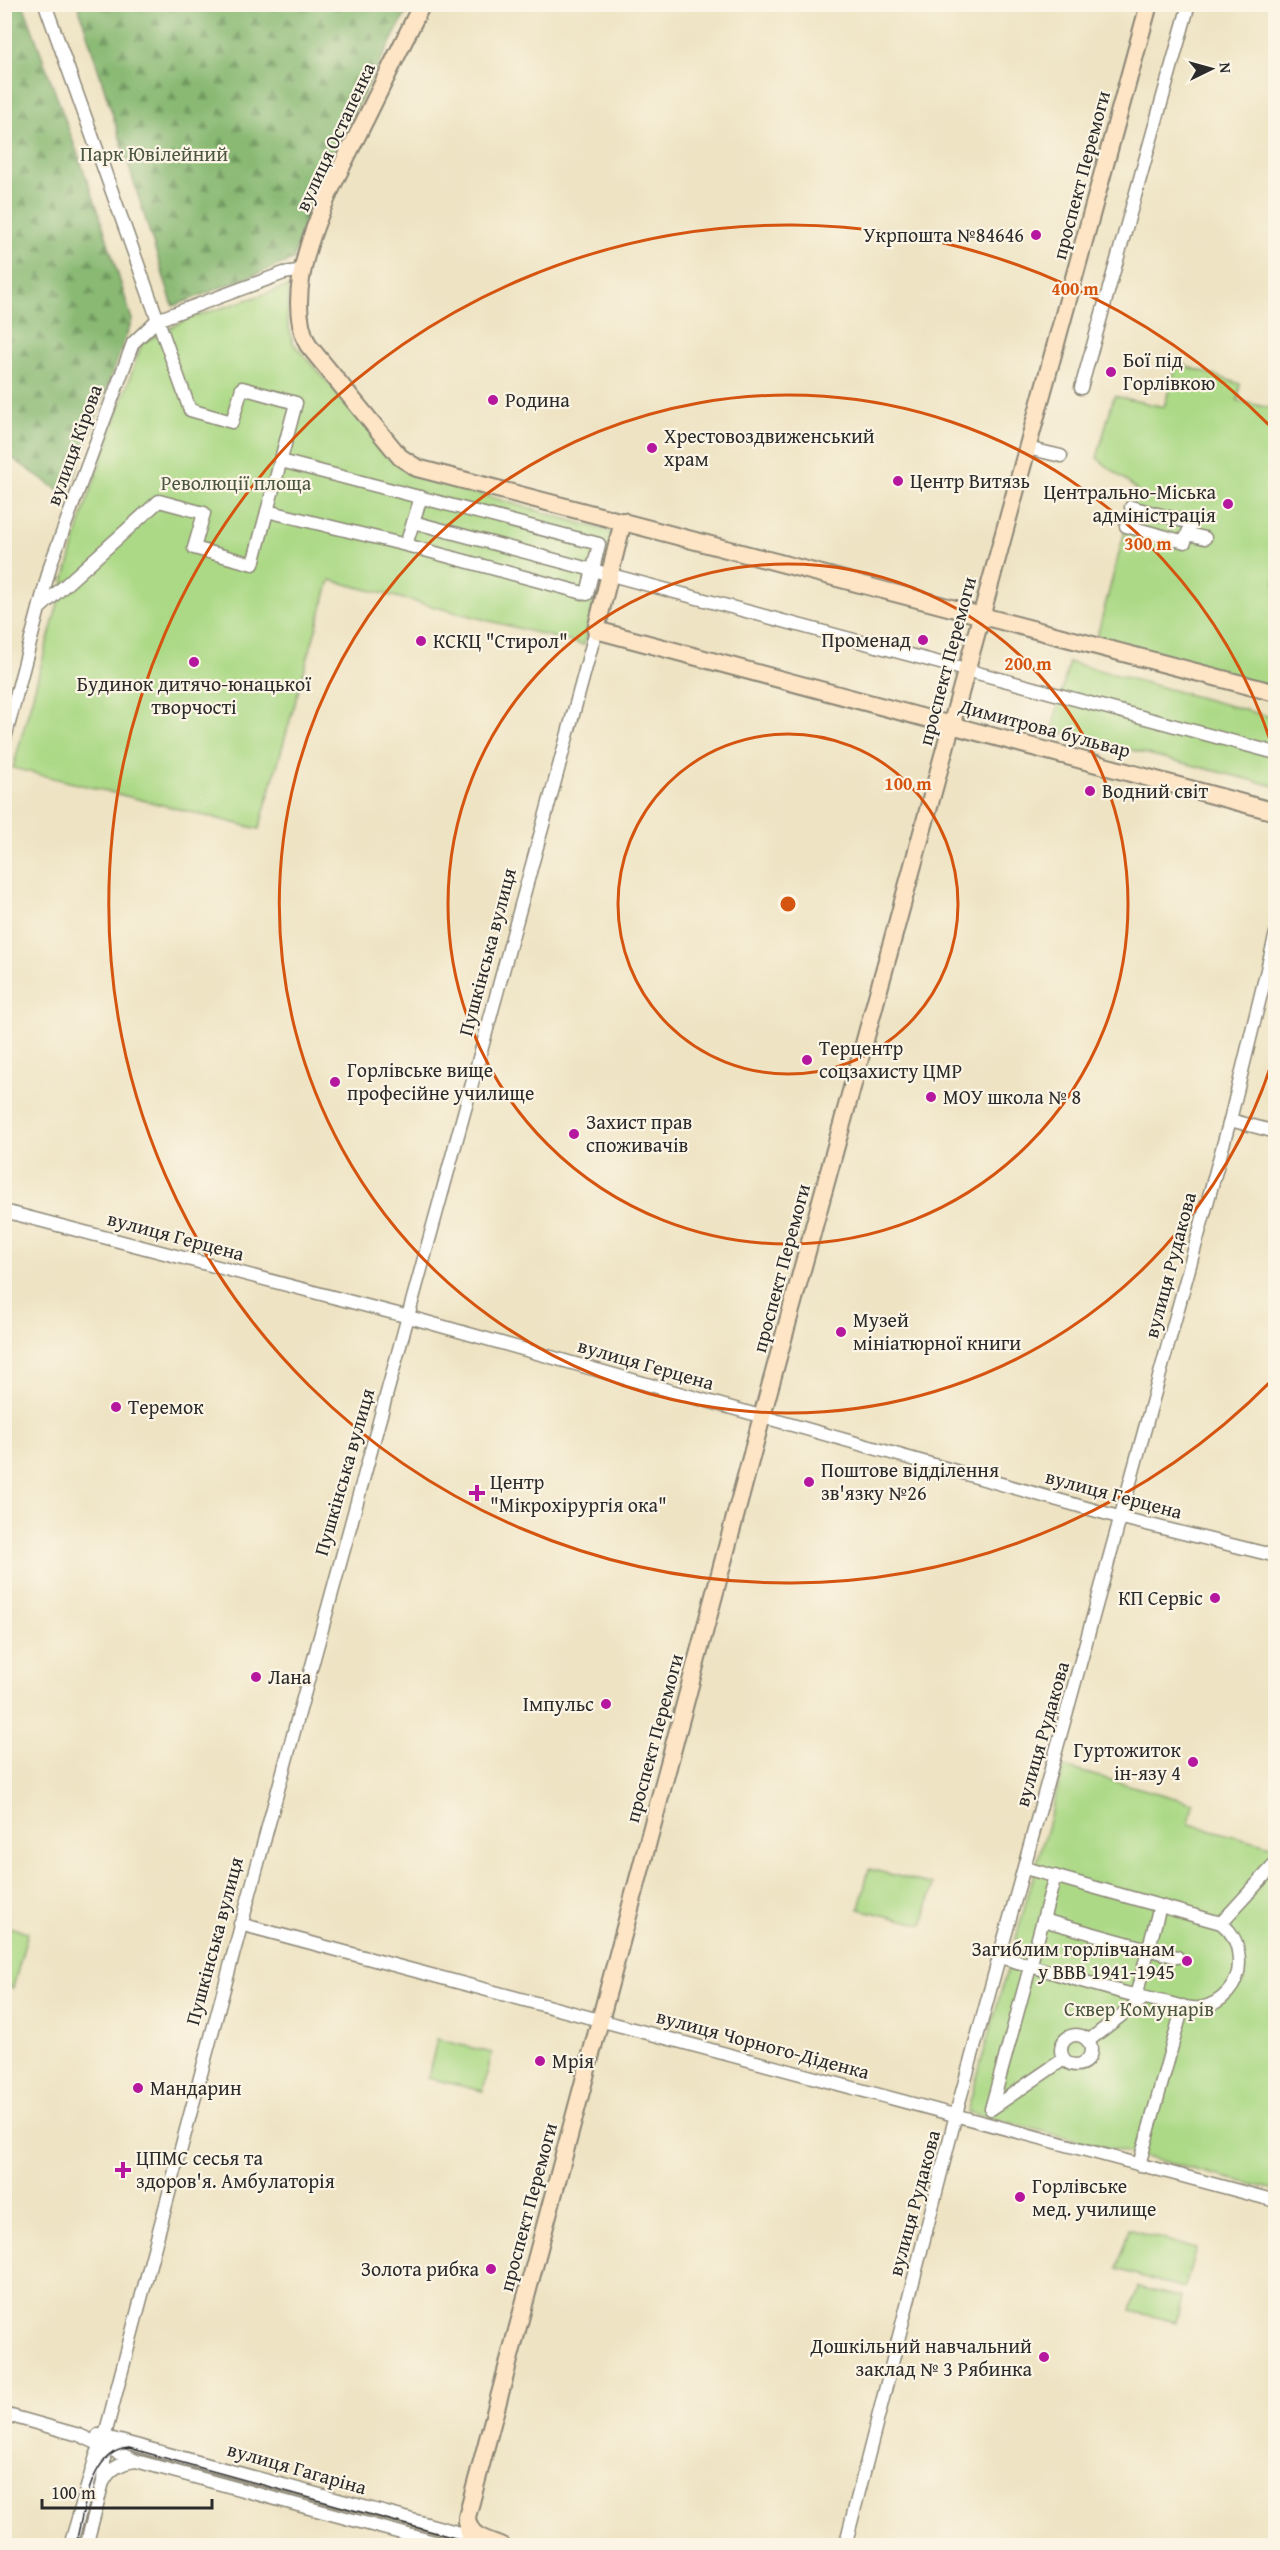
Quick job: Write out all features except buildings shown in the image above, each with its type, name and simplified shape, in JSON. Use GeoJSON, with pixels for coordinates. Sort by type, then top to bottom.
{"type":"FeatureCollection","features":[{"type":"Feature","properties":{"kind":"main road","name":"вулиця Остапенка"},"geometry":{"type":"LineString","coordinates":[[422,4],[318,218],[304,270],[300,319],[308,345],[406,463],[623,521]]}},
{"type":"Feature","properties":{"kind":"main road","name":"проспект Перемоги"},"geometry":{"type":"LineString","coordinates":[[472,2539],[466,2517],[762,1416],[1149,4]]}},
{"type":"Feature","properties":{"kind":"main road","name":"Пушкінська вулиця"},"geometry":{"type":"LineString","coordinates":[[596,630],[623,521]]}},
{"type":"Feature","properties":{"kind":"main road"},"geometry":{"type":"LineString","coordinates":[[623,521],[1275,693]]}},
{"type":"Feature","properties":{"kind":"main road","name":"Димитрова бульвар"},"geometry":{"type":"LineString","coordinates":[[596,630],[1275,812]]}},
{"type":"Feature","properties":{"kind":"main road","name":"вулиця Гагаріна"},"geometry":{"type":"LineString","coordinates":[[472,2539],[503,2545]]}},
{"type":"Feature","properties":{"kind":"street"},"geometry":{"type":"LineString","coordinates":[[41,607],[159,501],[204,513],[195,548],[254,564],[296,403],[242,388],[232,422],[190,410],[45,4]]}},
{"type":"Feature","properties":{"kind":"street"},"geometry":{"type":"LineString","coordinates":[[1081,388],[1189,4]]}},
{"type":"Feature","properties":{"kind":"street","name":"вулиця Кірова"},"geometry":{"type":"LineString","coordinates":[[4,742],[51,563],[133,343],[158,320],[284,273],[304,270]]}},
{"type":"Feature","properties":{"kind":"street"},"geometry":{"type":"LineString","coordinates":[[1027,448],[1061,456]]}},
{"type":"Feature","properties":{"kind":"street"},"geometry":{"type":"LineString","coordinates":[[267,511],[406,545],[587,594],[599,544],[281,461]]}},
{"type":"Feature","properties":{"kind":"street"},"geometry":{"type":"LineString","coordinates":[[406,545],[421,497]]}},
{"type":"Feature","properties":{"kind":"street"},"geometry":{"type":"LineString","coordinates":[[1126,526],[1185,542],[1191,523],[1131,507]]}},
{"type":"Feature","properties":{"kind":"street"},"geometry":{"type":"LineString","coordinates":[[413,522],[1275,753]]}},
{"type":"Feature","properties":{"kind":"street"},"geometry":{"type":"LineString","coordinates":[[1188,534],[1205,538]]}},
{"type":"Feature","properties":{"kind":"street","name":"Пушкінська вулиця"},"geometry":{"type":"LineString","coordinates":[[70,2546],[104,2443],[240,1924],[409,1317],[596,630]]}},
{"type":"Feature","properties":{"kind":"street","name":"вулиця Рудакова"},"geometry":{"type":"LineString","coordinates":[[845,2546],[956,2117],[1230,1120],[1275,933]]}},
{"type":"Feature","properties":{"kind":"street"},"geometry":{"type":"LineString","coordinates":[[1230,1120],[1275,1132]]}},
{"type":"Feature","properties":{"kind":"street","name":"вулиця Герцена"},"geometry":{"type":"LineString","coordinates":[[4,1211],[409,1317],[1122,1518],[1275,1556]]}},
{"type":"Feature","properties":{"kind":"street"},"geometry":{"type":"LineString","coordinates":[[1221,1923],[1275,1863]]}},
{"type":"Feature","properties":{"kind":"street"},"geometry":{"type":"LineString","coordinates":[[1000,1957],[1140,1997],[1199,2008],[1221,1999],[1236,1980],[1239,1955],[1236,1941],[1230,1930],[1221,1923],[1025,1868]]}},
{"type":"Feature","properties":{"kind":"street"},"geometry":{"type":"LineString","coordinates":[[1055,1876],[991,2109],[1064,2059]]}},
{"type":"Feature","properties":{"kind":"street"},"geometry":{"type":"LineString","coordinates":[[1089,2041],[1140,1997],[1148,1950],[1160,1906]]}},
{"type":"Feature","properties":{"kind":"street"},"geometry":{"type":"LineString","coordinates":[[1043,1920],[1177,1957]]}},
{"type":"Feature","properties":{"kind":"street","name":"вулиця Чорного-Діденка"},"geometry":{"type":"LineString","coordinates":[[240,1924],[1275,2201]]}},
{"type":"Feature","properties":{"kind":"street"},"geometry":{"type":"LineString","coordinates":[[1139,2165],[1183,2006]]}},
{"type":"Feature","properties":{"kind":"street"},"geometry":{"type":"LineString","coordinates":[[1079,2035],[1089,2041],[1092,2051],[1085,2062],[1074,2065],[1064,2059],[1062,2045],[1070,2036],[1079,2035]]}},
{"type":"Feature","properties":{"kind":"street","name":"вулиця Гагаріна"},"geometry":{"type":"LineString","coordinates":[[4,2414],[104,2443],[416,2522],[472,2539]]}},
{"type":"Feature","properties":{"kind":"street","name":"Пушкінська вулиця"},"geometry":{"type":"LineString","coordinates":[[86,2546],[103,2482],[104,2443]]}},
{"type":"Feature","properties":{"kind":"street","name":"вулиця Гагаріна"},"geometry":{"type":"LineString","coordinates":[[104,2443],[136,2461],[449,2546]]}},
{"type":"Feature","properties":{"kind":"street"},"geometry":{"type":"LineString","coordinates":[[103,2482],[106,2475],[122,2463],[136,2461]]}},
{"type":"Feature","properties":{"kind":"street"},"geometry":{"type":"LineString","coordinates":[[398,2546],[416,2522]]}},
{"type":"Feature","properties":{"kind":"green space"},"geometry":{"type":"Polygon","coordinates":[[[23,4],[98,210],[132,320],[67,496],[5,453],[4,5],[23,4]]]}},
{"type":"Feature","properties":{"kind":"green space","name":"Парк Ювілейний"},"geometry":{"type":"Polygon","coordinates":[[[78,5],[410,5],[336,147],[308,212],[293,260],[173,306],[78,5]]]}},
{"type":"Feature","properties":{"kind":"green space","name":"Революції площа"},"geometry":{"type":"Polygon","coordinates":[[[289,286],[287,319],[293,343],[408,473],[611,532],[584,645],[330,580],[259,829],[13,768],[82,516],[142,343],[185,320],[289,286]]]}},
{"type":"Feature","properties":{"kind":"green space"},"geometry":{"type":"Polygon","coordinates":[[[1177,363],[1240,384],[1238,401],[1275,409],[1275,688],[1096,640],[1136,489],[1097,458],[1114,396],[1164,407],[1177,363]]]}},
{"type":"Feature","properties":{"kind":"green space"},"geometry":{"type":"Polygon","coordinates":[[[1069,662],[1275,718],[1275,786],[1052,730],[1069,662]]]}},
{"type":"Feature","properties":{"kind":"green space","name":"Сквер Комунарів"},"geometry":{"type":"Polygon","coordinates":[[[1064,1767],[1193,1803],[1189,1824],[1275,1847],[1275,2190],[967,2112],[1064,1767]]]}},
{"type":"Feature","properties":{"kind":"green space"},"geometry":{"type":"Polygon","coordinates":[[[869,1869],[933,1885],[923,1925],[859,1909],[869,1869]]]}},
{"type":"Feature","properties":{"kind":"green space"},"geometry":{"type":"Polygon","coordinates":[[[4,1926],[28,1932],[13,1988],[5,1986],[4,1926]]]}},
{"type":"Feature","properties":{"kind":"green space"},"geometry":{"type":"Polygon","coordinates":[[[437,2039],[492,2053],[483,2091],[428,2078],[437,2039]]]}},
{"type":"Feature","properties":{"kind":"green space"},"geometry":{"type":"Polygon","coordinates":[[[1129,2229],[1196,2249],[1184,2289],[1117,2269],[1129,2229]]]}},
{"type":"Feature","properties":{"kind":"green space"},"geometry":{"type":"Polygon","coordinates":[[[1138,2287],[1182,2298],[1176,2322],[1131,2311],[1138,2287]]]}},
{"type":"Feature","properties":{"kind":"tram line"},"geometry":{"type":"LineString","coordinates":[[75,2546],[85,2501],[97,2471],[116,2451],[129,2448],[484,2546]]}},
{"type":"Feature","properties":{"kind":"place","name":"Укрпошта №84646"},"geometry":{"type":"Point","coordinates":[1036,235]}},
{"type":"Feature","properties":{"kind":"place","name":"Бої під Горлівкою"},"geometry":{"type":"Point","coordinates":[1111,372]}},
{"type":"Feature","properties":{"kind":"place","name":"Родина"},"geometry":{"type":"Point","coordinates":[493,400]}},
{"type":"Feature","properties":{"kind":"place","name":"Хрестовоздвиженський храм"},"geometry":{"type":"Point","coordinates":[652,448]}},
{"type":"Feature","properties":{"kind":"place","name":"Центр Витязь"},"geometry":{"type":"Point","coordinates":[898,481]}},
{"type":"Feature","properties":{"kind":"place","name":"Центрально-Міська адміністрація"},"geometry":{"type":"Point","coordinates":[1228,504]}},
{"type":"Feature","properties":{"kind":"place","name":"Променад"},"geometry":{"type":"Point","coordinates":[923,640]}},
{"type":"Feature","properties":{"kind":"place","name":"КСКЦ \"Стирол\""},"geometry":{"type":"Point","coordinates":[421,641]}},
{"type":"Feature","properties":{"kind":"place","name":"Будинок дитячо-юнацької творчості"},"geometry":{"type":"Point","coordinates":[194,662]}},
{"type":"Feature","properties":{"kind":"place","name":"Водний світ"},"geometry":{"type":"Point","coordinates":[1090,791]}},
{"type":"Feature","properties":{"kind":"place","name":"Терцентр соцзахисту ЦМР"},"geometry":{"type":"Point","coordinates":[807,1060]}},
{"type":"Feature","properties":{"kind":"place","name":"Горлівське вище професійне училище"},"geometry":{"type":"Point","coordinates":[335,1082]}},
{"type":"Feature","properties":{"kind":"place","name":"МОУ школа № 8"},"geometry":{"type":"Point","coordinates":[931,1097]}},
{"type":"Feature","properties":{"kind":"place","name":"Захист прав споживачів"},"geometry":{"type":"Point","coordinates":[574,1134]}},
{"type":"Feature","properties":{"kind":"place","name":"Музей мініатюрної книги"},"geometry":{"type":"Point","coordinates":[841,1332]}},
{"type":"Feature","properties":{"kind":"place","name":"Теремок"},"geometry":{"type":"Point","coordinates":[116,1407]}},
{"type":"Feature","properties":{"kind":"place","name":"Поштове відділення зв'язку №26"},"geometry":{"type":"Point","coordinates":[809,1482]}},
{"type":"Feature","properties":{"kind":"place","name":"Центр \"Мікрохірургія ока\""},"geometry":{"type":"Point","coordinates":[477,1493]}},
{"type":"Feature","properties":{"kind":"place","name":"КП Сервіс"},"geometry":{"type":"Point","coordinates":[1215,1598]}},
{"type":"Feature","properties":{"kind":"place","name":"Лана"},"geometry":{"type":"Point","coordinates":[256,1677]}},
{"type":"Feature","properties":{"kind":"place","name":"Імпульс"},"geometry":{"type":"Point","coordinates":[606,1704]}},
{"type":"Feature","properties":{"kind":"place","name":"Гуртожиток ін-язу 4"},"geometry":{"type":"Point","coordinates":[1193,1762]}},
{"type":"Feature","properties":{"kind":"place","name":"Загиблим горлівчанам у ВВВ 1941-1945"},"geometry":{"type":"Point","coordinates":[1187,1961]}},
{"type":"Feature","properties":{"kind":"place","name":"Мрія"},"geometry":{"type":"Point","coordinates":[540,2061]}},
{"type":"Feature","properties":{"kind":"place","name":"Мандарин"},"geometry":{"type":"Point","coordinates":[138,2088]}},
{"type":"Feature","properties":{"kind":"place","name":"ЦПМС сесья та здоров'я. Амбулаторія"},"geometry":{"type":"Point","coordinates":[123,2170]}},
{"type":"Feature","properties":{"kind":"place","name":"Горлівське мед. училище"},"geometry":{"type":"Point","coordinates":[1020,2197]}},
{"type":"Feature","properties":{"kind":"place","name":"Золота рибка"},"geometry":{"type":"Point","coordinates":[491,2269]}},
{"type":"Feature","properties":{"kind":"place","name":"Дошкільний навчальний заклад № 3 Рябинка"},"geometry":{"type":"Point","coordinates":[1044,2357]}}]}
